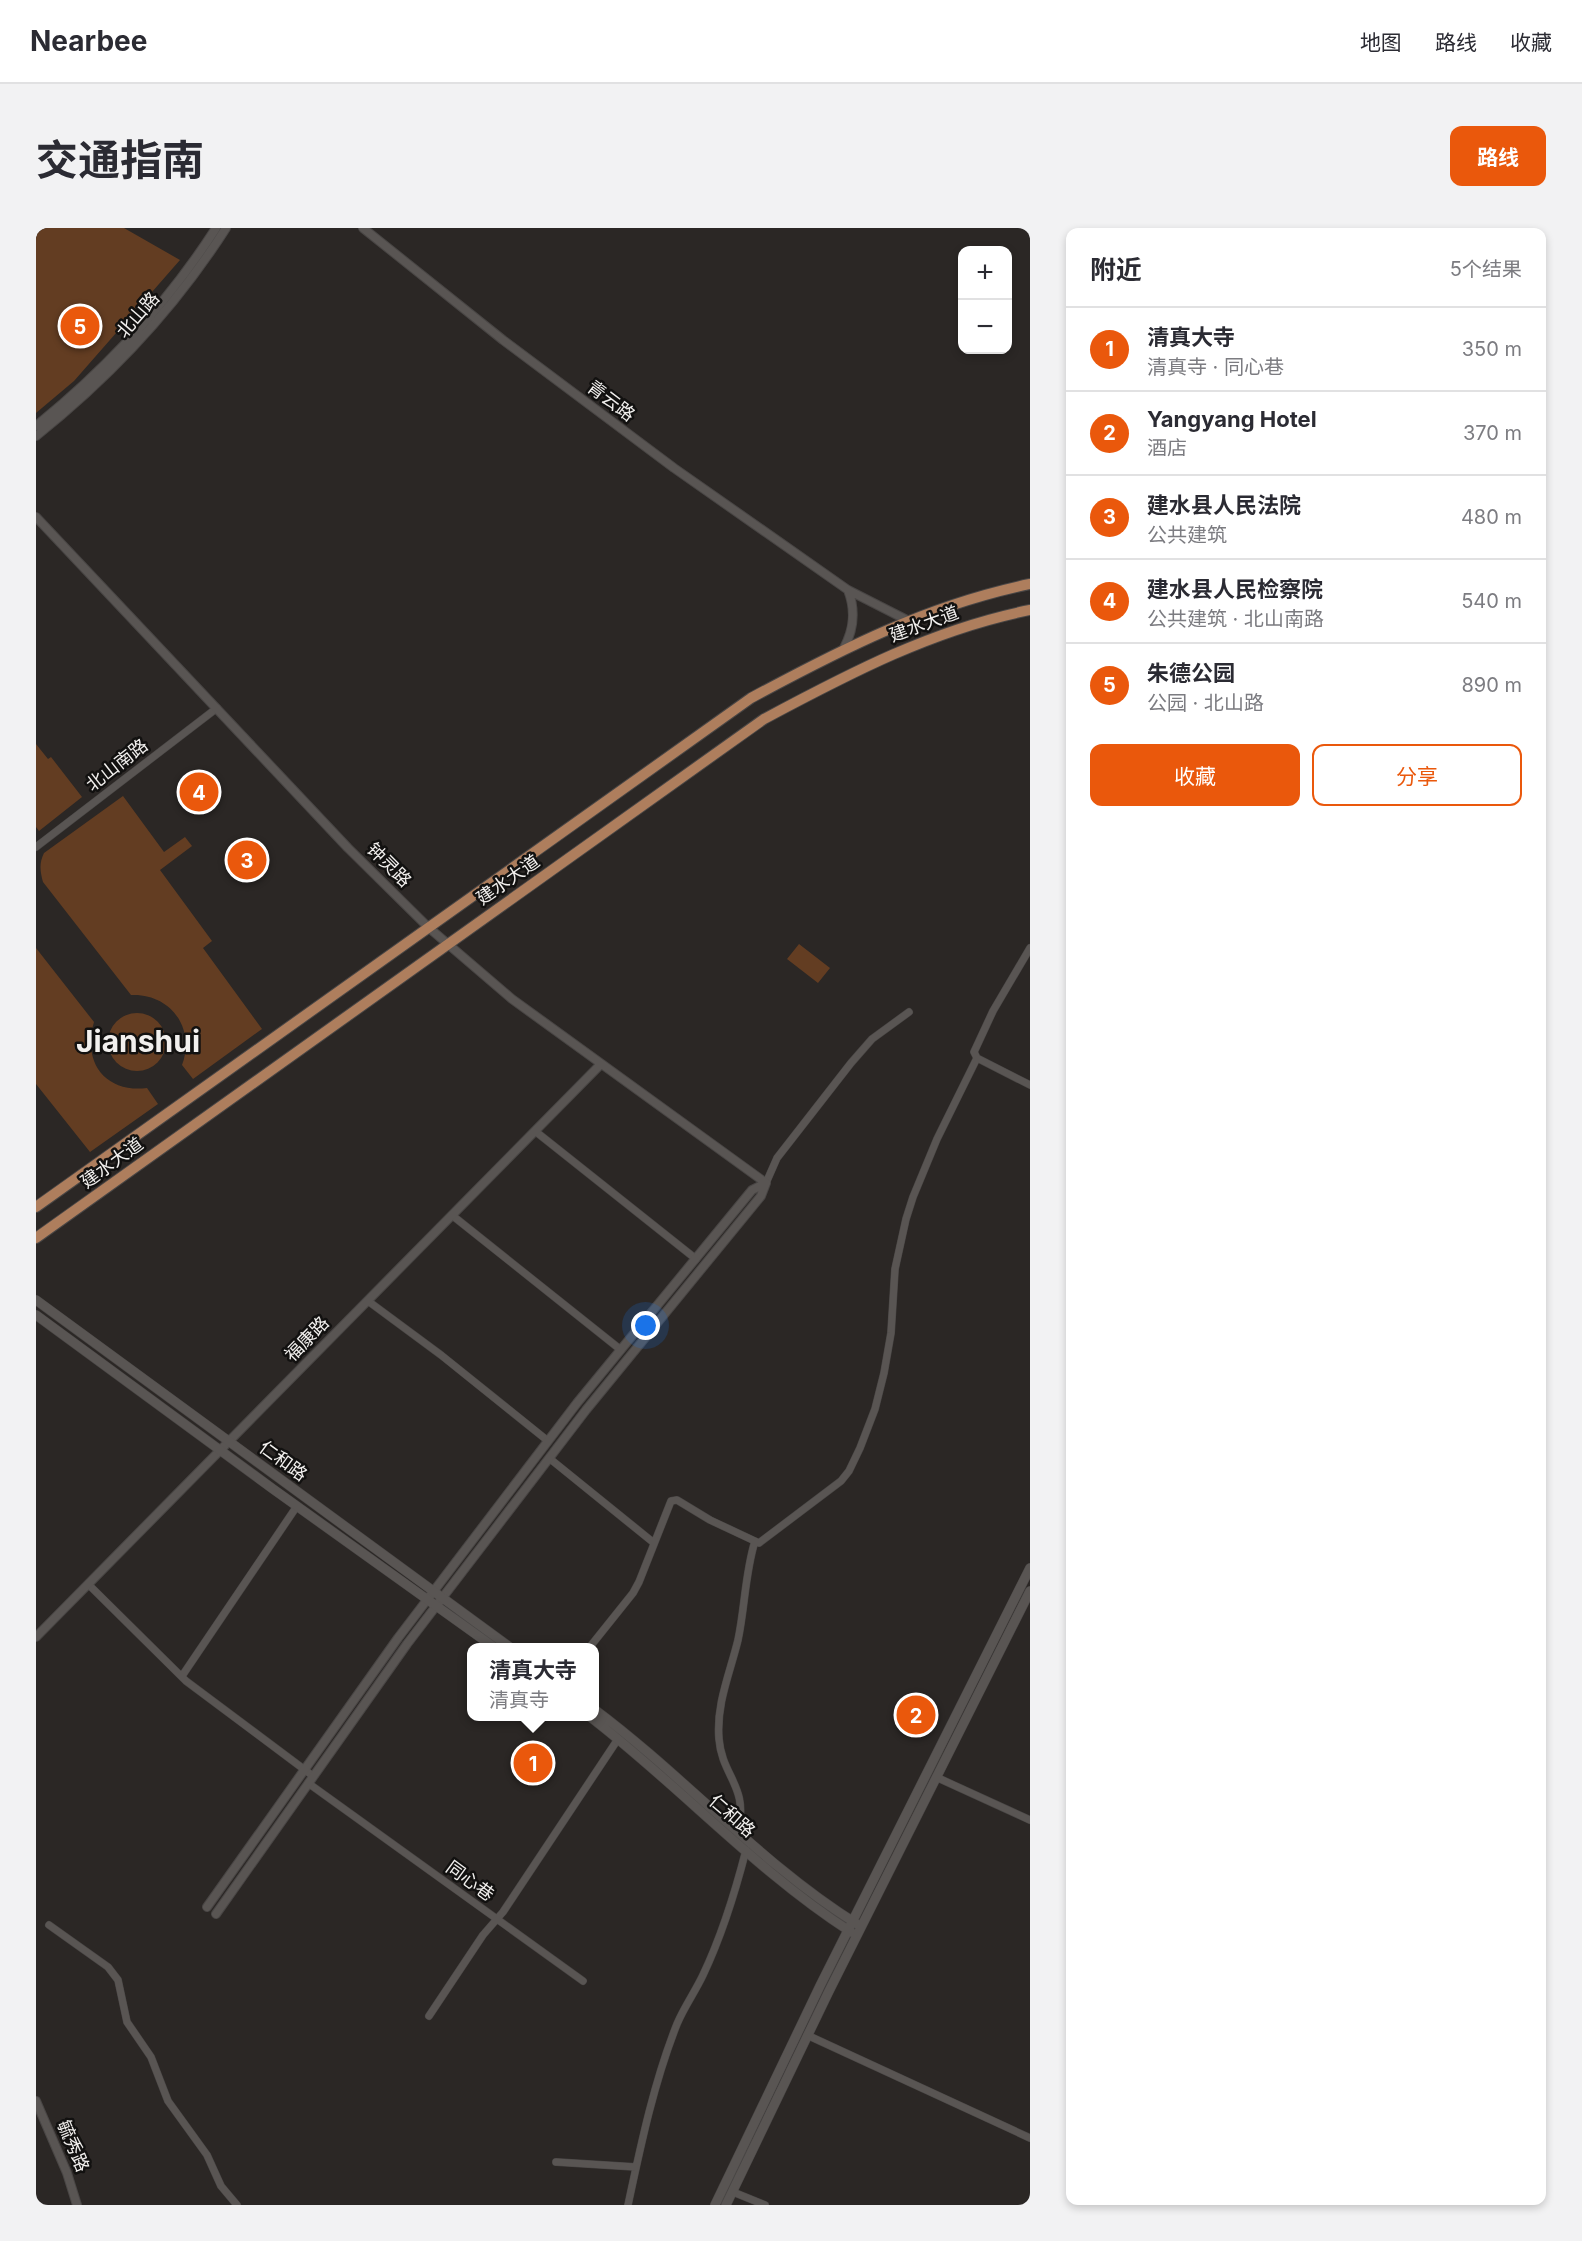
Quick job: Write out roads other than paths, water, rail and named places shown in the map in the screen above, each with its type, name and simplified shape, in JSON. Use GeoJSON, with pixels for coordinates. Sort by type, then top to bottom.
{"type":"FeatureCollection","features":[{"type":"Feature","properties":{"kind":"main road","name":"建水大道"},"geometry":{"type":"LineString","coordinates":[[36,1207],[751,698],[844,648],[907,620],[969,599],[1030,584]]}},
{"type":"Feature","properties":{"kind":"main road","name":"建水大道"},"geometry":{"type":"LineString","coordinates":[[36,1238],[764,719],[855,670],[908,646],[976,623],[1030,609]]}},
{"type":"Feature","properties":{"kind":"main road","name":"仁和路"},"geometry":{"type":"LineString","coordinates":[[36,1300],[506,1643]]}},
{"type":"Feature","properties":{"kind":"main road","name":"仁和路"},"geometry":{"type":"LineString","coordinates":[[36,1315],[489,1643]]}},
{"type":"Feature","properties":{"kind":"main road"},"geometry":{"type":"LineString","coordinates":[[715,2205],[855,1928],[1030,1568]]}},
{"type":"Feature","properties":{"kind":"main road"},"geometry":{"type":"LineString","coordinates":[[855,1928],[936,1777],[1030,1590]]}},
{"type":"Feature","properties":{"kind":"main road","name":"仁和路"},"geometry":{"type":"LineString","coordinates":[[599,1712],[855,1928]]}},
{"type":"Feature","properties":{"kind":"main road","name":"仁和路"},"geometry":{"type":"LineString","coordinates":[[595,1721],[789,1886],[855,1928]]}},
{"type":"Feature","properties":{"kind":"main road"},"geometry":{"type":"LineString","coordinates":[[726,2205],[803,2033]]}},
{"type":"Feature","properties":{"kind":"street","name":"北山路"},"geometry":{"type":"LineString","coordinates":[[36,426],[88,381],[132,335],[167,295],[216,228]]}},
{"type":"Feature","properties":{"kind":"street","name":"北山路"},"geometry":{"type":"LineString","coordinates":[[36,436],[94,387],[133,348],[195,273],[225,228]]}},
{"type":"Feature","properties":{"kind":"street","name":"青云路"},"geometry":{"type":"LineString","coordinates":[[363,228],[503,340],[616,426],[848,590],[907,620]]}},
{"type":"Feature","properties":{"kind":"street","name":"钟灵路"},"geometry":{"type":"LineString","coordinates":[[36,518],[356,857],[428,927],[512,999],[766,1183]]}},
{"type":"Feature","properties":{"kind":"street"},"geometry":{"type":"LineString","coordinates":[[844,648],[854,619],[853,605],[848,590]]}},
{"type":"Feature","properties":{"kind":"street","name":"北山南路"},"geometry":{"type":"LineString","coordinates":[[36,847],[217,708]]}},
{"type":"Feature","properties":{"kind":"street"},"geometry":{"type":"LineString","coordinates":[[1030,948],[993,1011],[974,1052],[977,1058],[1030,1085]]}},
{"type":"Feature","properties":{"kind":"street"},"geometry":{"type":"LineString","coordinates":[[216,1914],[436,1606],[586,1410],[761,1197],[777,1158],[872,1039],[909,1012]]}},
{"type":"Feature","properties":{"kind":"street"},"geometry":{"type":"LineString","coordinates":[[592,1643],[633,1593],[671,1501],[675,1500],[710,1520],[759,1543],[841,1481],[849,1471],[875,1409],[884,1373],[891,1333],[896,1269],[910,1208],[937,1139],[977,1058]]}},
{"type":"Feature","properties":{"kind":"street","name":"福康路"},"geometry":{"type":"LineString","coordinates":[[36,1637],[601,1064]]}},
{"type":"Feature","properties":{"kind":"street"},"geometry":{"type":"LineString","coordinates":[[535,1131],[696,1259]]}},
{"type":"Feature","properties":{"kind":"street"},"geometry":{"type":"LineString","coordinates":[[207,1907],[427,1599],[548,1441],[752,1190],[766,1183]]}},
{"type":"Feature","properties":{"kind":"street"},"geometry":{"type":"LineString","coordinates":[[453,1216],[621,1350]]}},
{"type":"Feature","properties":{"kind":"street"},"geometry":{"type":"LineString","coordinates":[[368,1301],[441,1355],[548,1441]]}},
{"type":"Feature","properties":{"kind":"street"},"geometry":{"type":"LineString","coordinates":[[549,1458],[654,1543]]}},
{"type":"Feature","properties":{"kind":"street"},"geometry":{"type":"LineString","coordinates":[[182,1676],[297,1506]]}},
{"type":"Feature","properties":{"kind":"street"},"geometry":{"type":"LineString","coordinates":[[738,1831],[742,1815],[741,1801],[721,1752],[719,1722],[724,1684],[738,1640],[749,1562],[755,1541]]}},
{"type":"Feature","properties":{"kind":"street","name":"同心巷"},"geometry":{"type":"LineString","coordinates":[[88,1584],[206,1697],[304,1770],[311,1780],[496,1919],[618,1739]]}},
{"type":"Feature","properties":{"kind":"street"},"geometry":{"type":"LineString","coordinates":[[936,1777],[1030,1820]]}},
{"type":"Feature","properties":{"kind":"street"},"geometry":{"type":"LineString","coordinates":[[628,2205],[647,2116],[672,2039],[684,2008],[716,1947],[733,1899],[746,1850]]}},
{"type":"Feature","properties":{"kind":"street"},"geometry":{"type":"LineString","coordinates":[[429,2016],[496,1919],[583,1981]]}},
{"type":"Feature","properties":{"kind":"street"},"geometry":{"type":"LineString","coordinates":[[49,1925],[108,1967],[115,1975],[121,1990],[123,2011],[127,2022],[151,2057],[161,2085],[173,2108],[207,2155],[221,2186],[237,2205]]}},
{"type":"Feature","properties":{"kind":"street"},"geometry":{"type":"LineString","coordinates":[[803,2033],[1030,2138]]}},
{"type":"Feature","properties":{"kind":"street","name":"毓秀路"},"geometry":{"type":"LineString","coordinates":[[36,2101],[67,2173],[77,2205]]}},
{"type":"Feature","properties":{"kind":"street"},"geometry":{"type":"LineString","coordinates":[[556,2162],[636,2167]]}},
{"type":"Feature","properties":{"kind":"street"},"geometry":{"type":"LineString","coordinates":[[732,2192],[765,2205]]}},
{"type":"Feature","properties":{"kind":"place","name":"朱德公园"},"geometry":{"type":"Point","coordinates":[80,326]}},
{"type":"Feature","properties":{"kind":"place","name":"建水县人民检察院"},"geometry":{"type":"Point","coordinates":[199,792]}},
{"type":"Feature","properties":{"kind":"place","name":"建水县人民法院"},"geometry":{"type":"Point","coordinates":[247,860]}},
{"type":"Feature","properties":{"kind":"place","name":"Yangyang Hotel"},"geometry":{"type":"Point","coordinates":[916,1715]}},
{"type":"Feature","properties":{"kind":"place","name":"清真大寺"},"geometry":{"type":"Point","coordinates":[533,1763]}},
{"type":"Feature","properties":{"kind":"district","name":"Jianshui"},"geometry":{"type":"Point","coordinates":[138,1042]}}]}
